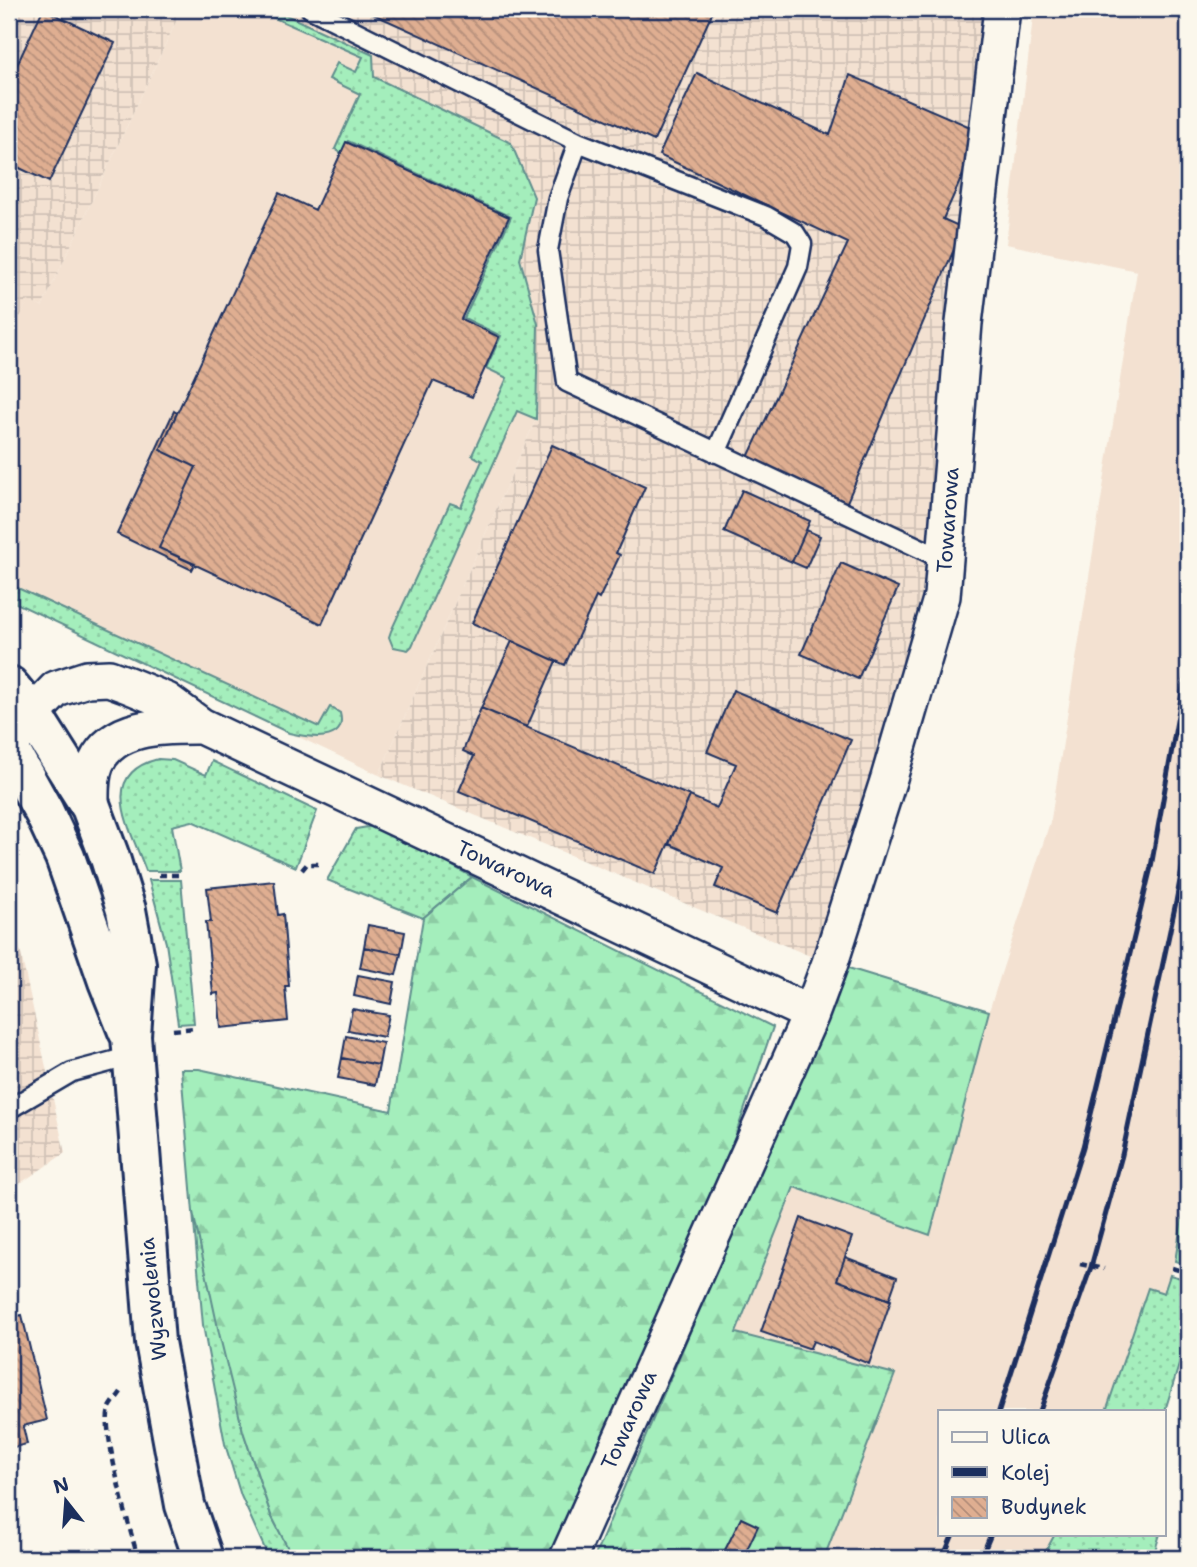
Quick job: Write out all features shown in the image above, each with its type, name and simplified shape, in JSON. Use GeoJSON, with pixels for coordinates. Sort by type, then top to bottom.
{"type":"FeatureCollection","features":[{"type":"Feature","properties":{"kind":"street","name":"Towarowa"},"geometry":{"type":"LineString","coordinates":[[568,1558],[811,1014],[831,963],[942,596],[964,323],[1002,9]]}},
{"type":"Feature","properties":{"kind":"street","name":"Towarowa"},"geometry":{"type":"LineString","coordinates":[[9,748],[20,700],[87,680],[109,678],[167,701],[201,726],[811,1014]]}},
{"type":"Feature","properties":{"kind":"street","name":"Wyzwolenia"},"geometry":{"type":"LineString","coordinates":[[20,700],[91,807],[125,910],[136,964],[131,1046],[155,1342],[185,1505],[203,1558]]}},
{"type":"Feature","properties":{"kind":"street","name":"Towarowa"},"geometry":{"type":"LineString","coordinates":[[91,807],[91,783],[97,762],[116,741],[123,736],[156,726],[201,726]]}},
{"type":"Feature","properties":{"kind":"street","name":"Wyzwolenia"},"geometry":{"type":"LineString","coordinates":[[9,748],[65,856],[131,1046]]}},
{"type":"Feature","properties":{"kind":"lane"},"geometry":{"type":"LineString","coordinates":[[311,9],[578,142],[766,216],[795,233],[802,244],[798,267],[716,453]]}},
{"type":"Feature","properties":{"kind":"lane"},"geometry":{"type":"LineString","coordinates":[[578,142],[558,198],[548,250],[567,382],[945,560]]}},
{"type":"Feature","properties":{"kind":"lane"},"geometry":{"type":"LineString","coordinates":[[9,1109],[72,1072],[131,1046]]}},
{"type":"Feature","properties":{"kind":"path"},"geometry":{"type":"LineString","coordinates":[[9,529],[14,521]]}},
{"type":"Feature","properties":{"kind":"path"},"geometry":{"type":"LineString","coordinates":[[302,870],[307,864],[318,864]]}},
{"type":"Feature","properties":{"kind":"path"},"geometry":{"type":"LineString","coordinates":[[172,1030],[195,1028]]}},
{"type":"Feature","properties":{"kind":"path"},"geometry":{"type":"LineString","coordinates":[[1080,1264],[1104,1269]]}},
{"type":"Feature","properties":{"kind":"path"},"geometry":{"type":"LineString","coordinates":[[1172,1268],[1188,1273]]}},
{"type":"Feature","properties":{"kind":"path"},"geometry":{"type":"LineString","coordinates":[[138,1558],[107,1427],[108,1411],[155,1342]]}},
{"type":"Feature","properties":{"kind":"shaded area"},"geometry":{"type":"Polygon","coordinates":[[[9,9],[182,9],[42,307],[28,301],[9,340],[9,9]]]}},
{"type":"Feature","properties":{"kind":"shaded area"},"geometry":{"type":"Polygon","coordinates":[[[182,9],[273,9],[373,55],[511,143],[536,419],[379,775],[9,600],[9,340],[28,300],[42,307],[182,9]]]}},
{"type":"Feature","properties":{"kind":"shaded area"},"geometry":{"type":"Polygon","coordinates":[[[273,9],[1014,9],[944,558],[822,961],[379,775],[536,419],[538,324],[520,259],[534,197],[510,143],[374,77],[373,55],[273,9]]]}},
{"type":"Feature","properties":{"kind":"shaded area"},"geometry":{"type":"Polygon","coordinates":[[[1034,9],[1188,9],[1188,1182],[1175,1261],[1164,1293],[1148,1289],[1106,1410],[938,1410],[938,1536],[1054,1536],[1042,1558],[824,1558],[895,1375],[736,1333],[794,1187],[930,1235],[989,1011],[1051,819],[1137,271],[1006,244],[1034,9]]]}},
{"type":"Feature","properties":{"kind":"shaded area"},"geometry":{"type":"Polygon","coordinates":[[[9,900],[65,1153],[9,1191],[9,900]]]}},
{"type":"Feature","properties":{"kind":"green space"},"geometry":{"type":"Polygon","coordinates":[[[254,9],[273,9],[373,55],[374,77],[511,143],[534,197],[520,259],[538,324],[536,419],[517,411],[408,650],[393,647],[389,637],[391,631],[450,503],[461,507],[482,461],[472,455],[507,378],[486,368],[501,336],[464,318],[511,217],[348,141],[341,153],[335,149],[360,94],[329,79],[337,63],[356,72],[363,57],[254,9]]]}},
{"type":"Feature","properties":{"kind":"green space"},"geometry":{"type":"Polygon","coordinates":[[[9,584],[319,727],[330,707],[340,713],[341,723],[338,730],[315,737],[289,733],[16,603],[17,599],[9,595],[9,584]]]}},
{"type":"Feature","properties":{"kind":"green space"},"geometry":{"type":"Polygon","coordinates":[[[158,759],[173,760],[206,775],[212,761],[317,811],[296,867],[192,821],[172,826],[180,871],[146,871],[127,822],[123,791],[128,778],[139,767],[158,759]]]}},
{"type":"Feature","properties":{"kind":"green space"},"geometry":{"type":"Polygon","coordinates":[[[383,827],[472,877],[423,918],[327,880],[356,829],[383,827]]]}},
{"type":"Feature","properties":{"kind":"green space"},"geometry":{"type":"Polygon","coordinates":[[[472,877],[773,1027],[710,1209],[558,1549],[543,1558],[293,1558],[271,1515],[243,1431],[219,1333],[193,1212],[181,1069],[199,1069],[391,1111],[423,918],[472,877]]]}},
{"type":"Feature","properties":{"kind":"green space"},"geometry":{"type":"Polygon","coordinates":[[[149,880],[181,880],[194,1023],[178,1024],[166,943],[149,880]]]}},
{"type":"Feature","properties":{"kind":"green space"},"geometry":{"type":"Polygon","coordinates":[[[845,967],[989,1011],[930,1235],[794,1187],[736,1333],[895,1374],[824,1558],[594,1558],[845,967]]]}},
{"type":"Feature","properties":{"kind":"green space"},"geometry":{"type":"Polygon","coordinates":[[[1188,1182],[1188,1265],[1175,1261],[1188,1182]]]}},
{"type":"Feature","properties":{"kind":"green space"},"geometry":{"type":"Polygon","coordinates":[[[193,1212],[243,1431],[271,1515],[293,1558],[269,1558],[241,1496],[225,1444],[203,1325],[193,1212]]]}},
{"type":"Feature","properties":{"kind":"green space"},"geometry":{"type":"Polygon","coordinates":[[[1170,1275],[1188,1280],[1188,1335],[1165,1410],[1106,1410],[1148,1288],[1164,1293],[1170,1275]]]}},
{"type":"Feature","properties":{"kind":"green space"},"geometry":{"type":"Polygon","coordinates":[[[1054,1536],[1159,1536],[1153,1557],[1155,1558],[1042,1558],[1054,1536]]]}},
{"type":"Feature","properties":{"kind":"building"},"geometry":{"type":"Polygon","coordinates":[[[43,9],[115,43],[49,182],[9,163],[9,82],[43,9]]]}},
{"type":"Feature","properties":{"kind":"building"},"geometry":{"type":"Polygon","coordinates":[[[362,9],[714,9],[654,141],[362,9]]]}},
{"type":"Feature","properties":{"kind":"building"},"geometry":{"type":"Polygon","coordinates":[[[697,73],[830,135],[850,75],[982,132],[943,219],[963,228],[842,514],[743,468],[848,243],[659,155],[697,73]]]}},
{"type":"Feature","properties":{"kind":"building"},"geometry":{"type":"Polygon","coordinates":[[[346,142],[509,217],[461,319],[499,337],[472,397],[433,381],[322,624],[159,548],[196,467],[160,450],[279,193],[315,210],[346,142]]]}},
{"type":"Feature","properties":{"kind":"building"},"geometry":{"type":"Polygon","coordinates":[[[174,411],[177,413],[160,450],[196,467],[159,548],[195,564],[192,570],[117,534],[174,411]]]}},
{"type":"Feature","properties":{"kind":"building"},"geometry":{"type":"Polygon","coordinates":[[[552,445],[645,487],[616,553],[620,555],[599,599],[596,597],[565,665],[472,623],[552,445]]]}},
{"type":"Feature","properties":{"kind":"building"},"geometry":{"type":"Polygon","coordinates":[[[742,490],[810,521],[792,562],[724,532],[742,490]]]}},
{"type":"Feature","properties":{"kind":"building"},"geometry":{"type":"Polygon","coordinates":[[[806,530],[820,536],[806,568],[792,562],[806,530]]]}},
{"type":"Feature","properties":{"kind":"building"},"geometry":{"type":"Polygon","coordinates":[[[841,563],[898,588],[858,679],[801,654],[841,563]]]}},
{"type":"Feature","properties":{"kind":"building"},"geometry":{"type":"Polygon","coordinates":[[[512,641],[556,661],[527,727],[481,708],[512,641]]]}},
{"type":"Feature","properties":{"kind":"building"},"geometry":{"type":"Polygon","coordinates":[[[733,690],[851,740],[777,913],[715,887],[723,868],[669,844],[690,796],[717,808],[736,764],[707,752],[733,690]]]}},
{"type":"Feature","properties":{"kind":"building"},"geometry":{"type":"Polygon","coordinates":[[[481,708],[690,796],[655,874],[459,791],[474,756],[463,751],[481,708]]]}},
{"type":"Feature","properties":{"kind":"building"},"geometry":{"type":"Polygon","coordinates":[[[274,881],[278,915],[283,914],[289,986],[285,986],[288,1021],[221,1028],[218,993],[213,994],[206,922],[211,922],[207,888],[274,881]]]}},
{"type":"Feature","properties":{"kind":"building"},"geometry":{"type":"Polygon","coordinates":[[[368,925],[405,932],[401,954],[364,947],[368,925]]]}},
{"type":"Feature","properties":{"kind":"building"},"geometry":{"type":"Polygon","coordinates":[[[364,947],[401,954],[396,975],[360,968],[364,947]]]}},
{"type":"Feature","properties":{"kind":"building"},"geometry":{"type":"Polygon","coordinates":[[[358,975],[395,982],[391,1004],[354,996],[358,975]]]}},
{"type":"Feature","properties":{"kind":"building"},"geometry":{"type":"Polygon","coordinates":[[[352,1009],[389,1015],[384,1037],[348,1030],[352,1009]]]}},
{"type":"Feature","properties":{"kind":"building"},"geometry":{"type":"Polygon","coordinates":[[[346,1036],[383,1043],[379,1065],[342,1058],[346,1036]]]}},
{"type":"Feature","properties":{"kind":"building"},"geometry":{"type":"Polygon","coordinates":[[[342,1058],[379,1065],[375,1085],[338,1078],[342,1058]]]}},
{"type":"Feature","properties":{"kind":"building"},"geometry":{"type":"Polygon","coordinates":[[[801,1218],[852,1237],[837,1280],[891,1300],[869,1364],[813,1341],[808,1348],[761,1332],[801,1218]]]}},
{"type":"Feature","properties":{"kind":"building"},"geometry":{"type":"Polygon","coordinates":[[[845,1257],[897,1277],[889,1300],[837,1280],[845,1257]]]}},
{"type":"Feature","properties":{"kind":"building"},"geometry":{"type":"Polygon","coordinates":[[[22,1315],[47,1420],[23,1426],[27,1444],[9,1448],[9,1318],[22,1315]]]}},
{"type":"Feature","properties":{"kind":"building"},"geometry":{"type":"Polygon","coordinates":[[[741,1518],[758,1526],[743,1558],[738,1558],[724,1552],[741,1518]]]}},
{"type":"Feature","properties":{"kind":"railway"},"geometry":{"type":"LineString","coordinates":[[999,1410],[1083,1147],[1151,867],[1188,659]]}},
{"type":"Feature","properties":{"kind":"railway"},"geometry":{"type":"LineString","coordinates":[[1040,1410],[1091,1267],[1122,1155],[1188,837]]}},
{"type":"Feature","properties":{"kind":"railway"},"geometry":{"type":"LineString","coordinates":[[943,1558],[952,1536]]}},
{"type":"Feature","properties":{"kind":"railway"},"geometry":{"type":"LineString","coordinates":[[981,1558],[990,1536]]}}]}
